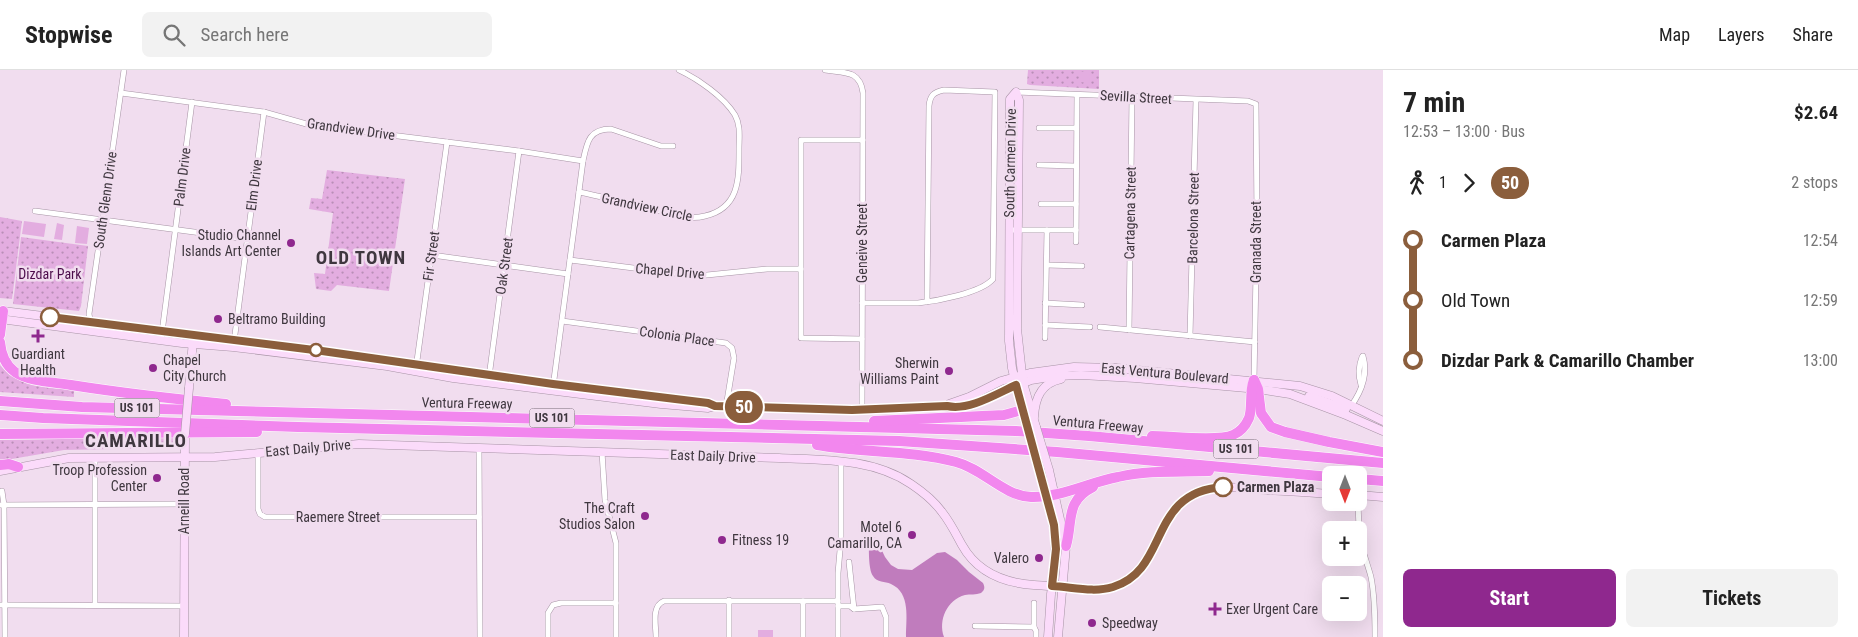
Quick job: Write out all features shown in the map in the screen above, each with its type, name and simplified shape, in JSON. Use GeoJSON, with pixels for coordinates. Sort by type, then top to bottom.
{"type":"FeatureCollection","features":[{"type":"Feature","properties":{"kind":"highway"},"geometry":{"type":"LineString","coordinates":[[0,335],[2,317]]}},
{"type":"Feature","properties":{"kind":"highway"},"geometry":{"type":"LineString","coordinates":[[0,342],[7,365],[16,372],[34,379],[130,394],[275,411]]}},
{"type":"Feature","properties":{"kind":"highway"},"geometry":{"type":"LineString","coordinates":[[1089,436],[1227,437],[1240,431],[1248,420],[1255,386]]}},
{"type":"Feature","properties":{"kind":"highway"},"geometry":{"type":"LineString","coordinates":[[1255,386],[1260,413],[1267,423],[1276,429],[1329,442],[1383,452]]}},
{"type":"Feature","properties":{"kind":"highway","name":"Ventura Freeway"},"geometry":{"type":"LineString","coordinates":[[0,400],[82,407],[1016,431],[1383,463]]}},
{"type":"Feature","properties":{"kind":"highway"},"geometry":{"type":"LineString","coordinates":[[829,426],[896,419],[1023,414]]}},
{"type":"Feature","properties":{"kind":"highway","name":"Ventura Freeway"},"geometry":{"type":"LineString","coordinates":[[0,415],[298,427],[899,441],[968,445],[1322,476]]}},
{"type":"Feature","properties":{"kind":"highway"},"geometry":{"type":"LineString","coordinates":[[0,434],[256,432],[298,427]]}},
{"type":"Feature","properties":{"kind":"highway"},"geometry":{"type":"LineString","coordinates":[[780,439],[821,446],[945,459],[974,469],[1020,496],[1051,496],[1093,482],[1118,476],[1149,472],[1268,471]]}},
{"type":"Feature","properties":{"kind":"highway"},"geometry":{"type":"LineString","coordinates":[[0,465],[9,464],[18,467]]}},
{"type":"Feature","properties":{"kind":"highway"},"geometry":{"type":"LineString","coordinates":[[1368,480],[1383,481]]}},
{"type":"Feature","properties":{"kind":"highway"},"geometry":{"type":"LineString","coordinates":[[1066,546],[1071,512],[1075,502],[1081,495],[1102,481]]}},
{"type":"Feature","properties":{"kind":"main road","name":"South Carmen Drive"},"geometry":{"type":"LineString","coordinates":[[1016,92],[1019,100],[1017,329],[1019,380],[1008,322],[1010,99],[1016,92]]}},
{"type":"Feature","properties":{"kind":"main road","name":"East Ventura Boulevard"},"geometry":{"type":"LineString","coordinates":[[2,317],[234,344],[416,367],[489,379],[708,403],[726,407],[862,410],[947,406],[996,383],[1080,375],[1313,389],[1383,421]]}},
{"type":"Feature","properties":{"kind":"main road","name":"East Ventura Boulevard"},"geometry":{"type":"LineString","coordinates":[[91,327],[136,337],[162,336]]}},
{"type":"Feature","properties":{"kind":"main road","name":"Arneill Road"},"geometry":{"type":"LineString","coordinates":[[184,637],[184,458],[193,340]]}},
{"type":"Feature","properties":{"kind":"main road","name":"East Ventura Boulevard"},"geometry":{"type":"LineString","coordinates":[[1019,380],[1068,368],[1108,368],[1255,386],[1302,398],[1383,431]]}},
{"type":"Feature","properties":{"kind":"main road"},"geometry":{"type":"LineString","coordinates":[[1034,418],[1035,402],[1043,388],[1057,380],[1080,375]]}},
{"type":"Feature","properties":{"kind":"main road"},"geometry":{"type":"LineString","coordinates":[[1019,380],[1023,414],[1066,546],[1058,637]]}},
{"type":"Feature","properties":{"kind":"main road"},"geometry":{"type":"LineString","coordinates":[[1019,380],[1034,418],[1048,470],[1051,496],[1055,537],[1048,637]]}},
{"type":"Feature","properties":{"kind":"main road"},"geometry":{"type":"LineString","coordinates":[[1302,398],[1310,396],[1349,407]]}},
{"type":"Feature","properties":{"kind":"main road","name":"East Daily Drive"},"geometry":{"type":"LineString","coordinates":[[0,471],[70,458],[184,458],[359,444],[842,461],[866,465],[883,471],[910,484],[924,494],[946,517],[972,559],[989,573],[1013,582],[1105,589],[1117,586],[1130,579],[1146,563],[1171,513],[1182,500],[1204,490],[1223,487],[1322,493]]}},
{"type":"Feature","properties":{"kind":"main road"},"geometry":{"type":"LineString","coordinates":[[1368,496],[1383,497]]}},
{"type":"Feature","properties":{"kind":"street","name":"South Glenn Drive"},"geometry":{"type":"LineString","coordinates":[[91,327],[90,314],[102,220],[124,70]]}},
{"type":"Feature","properties":{"kind":"street","name":"Geneive Street"},"geometry":{"type":"LineString","coordinates":[[825,70],[852,74],[859,77],[864,93],[862,410]]}},
{"type":"Feature","properties":{"kind":"street","name":"Grandview Circle"},"geometry":{"type":"LineString","coordinates":[[578,192],[689,218],[713,214],[728,202],[736,190],[739,177],[740,130],[737,120],[731,109],[719,97],[682,71]]}},
{"type":"Feature","properties":{"kind":"street"},"geometry":{"type":"LineString","coordinates":[[862,303],[927,302],[969,292],[993,279],[995,92],[944,90],[930,97],[927,302]]}},
{"type":"Feature","properties":{"kind":"street","name":"Sevilla Street"},"geometry":{"type":"LineString","coordinates":[[1016,92],[1248,101],[1256,104]]}},
{"type":"Feature","properties":{"kind":"street","name":"Grandview Drive"},"geometry":{"type":"LineString","coordinates":[[121,93],[264,112],[310,125],[520,151],[582,161]]}},
{"type":"Feature","properties":{"kind":"street"},"geometry":{"type":"LineString","coordinates":[[1076,242],[1077,95]]}},
{"type":"Feature","properties":{"kind":"street","name":"Cartagena Street"},"geometry":{"type":"LineString","coordinates":[[1129,330],[1132,97]]}},
{"type":"Feature","properties":{"kind":"street","name":"Barcelona Street"},"geometry":{"type":"LineString","coordinates":[[1190,336],[1196,100]]}},
{"type":"Feature","properties":{"kind":"street","name":"Palm Drive"},"geometry":{"type":"LineString","coordinates":[[162,336],[192,102]]}},
{"type":"Feature","properties":{"kind":"street","name":"Granada Street"},"geometry":{"type":"LineString","coordinates":[[1255,386],[1256,104]]}},
{"type":"Feature","properties":{"kind":"street","name":"Elm Drive"},"geometry":{"type":"LineString","coordinates":[[234,344],[264,112]]}},
{"type":"Feature","properties":{"kind":"street"},"geometry":{"type":"LineString","coordinates":[[1039,128],[1076,128]]}},
{"type":"Feature","properties":{"kind":"street"},"geometry":{"type":"LineString","coordinates":[[553,387],[582,161],[588,141],[596,132],[603,129],[616,129],[661,146],[673,146]]}},
{"type":"Feature","properties":{"kind":"street"},"geometry":{"type":"LineString","coordinates":[[862,339],[801,338],[801,140],[863,140]]}},
{"type":"Feature","properties":{"kind":"street","name":"Fir Street"},"geometry":{"type":"LineString","coordinates":[[416,367],[447,142]]}},
{"type":"Feature","properties":{"kind":"street","name":"Oak Street"},"geometry":{"type":"LineString","coordinates":[[489,379],[520,151]]}},
{"type":"Feature","properties":{"kind":"street"},"geometry":{"type":"LineString","coordinates":[[1039,166],[1076,166]]}},
{"type":"Feature","properties":{"kind":"street"},"geometry":{"type":"LineString","coordinates":[[1041,204],[1076,204]]}},
{"type":"Feature","properties":{"kind":"street"},"geometry":{"type":"LineString","coordinates":[[35,211],[247,239]]}},
{"type":"Feature","properties":{"kind":"street"},"geometry":{"type":"LineString","coordinates":[[1009,230],[1076,230]]}},
{"type":"Feature","properties":{"kind":"street"},"geometry":{"type":"LineString","coordinates":[[1045,338],[1047,230]]}},
{"type":"Feature","properties":{"kind":"street"},"geometry":{"type":"LineString","coordinates":[[432,255],[568,274]]}},
{"type":"Feature","properties":{"kind":"street","name":"Chapel Drive"},"geometry":{"type":"LineString","coordinates":[[570,260],[697,276],[767,269],[801,269]]}},
{"type":"Feature","properties":{"kind":"street"},"geometry":{"type":"LineString","coordinates":[[1047,265],[1082,266]]}},
{"type":"Feature","properties":{"kind":"street"},"geometry":{"type":"LineString","coordinates":[[1045,303],[1082,304]]}},
{"type":"Feature","properties":{"kind":"street","name":"Colonia Place"},"geometry":{"type":"LineString","coordinates":[[562,321],[726,343],[732,348],[734,358],[726,407]]}},
{"type":"Feature","properties":{"kind":"street"},"geometry":{"type":"LineString","coordinates":[[1045,325],[1090,327]]}},
{"type":"Feature","properties":{"kind":"street"},"geometry":{"type":"LineString","coordinates":[[1100,327],[1255,342]]}},
{"type":"Feature","properties":{"kind":"street"},"geometry":{"type":"LineString","coordinates":[[1362,422],[1349,407],[1361,385],[1359,365],[1363,356]]}},
{"type":"Feature","properties":{"kind":"street"},"geometry":{"type":"LineString","coordinates":[[479,447],[480,637]]}},
{"type":"Feature","properties":{"kind":"street","name":"Raemere Street"},"geometry":{"type":"LineString","coordinates":[[258,452],[258,510],[265,518],[479,517]]}},
{"type":"Feature","properties":{"kind":"street"},"geometry":{"type":"LineString","coordinates":[[602,452],[605,500],[616,542],[616,637]]}},
{"type":"Feature","properties":{"kind":"street"},"geometry":{"type":"LineString","coordinates":[[95,457],[95,605]]}},
{"type":"Feature","properties":{"kind":"street"},"geometry":{"type":"LineString","coordinates":[[838,637],[838,565],[841,539],[842,461]]}},
{"type":"Feature","properties":{"kind":"street"},"geometry":{"type":"LineString","coordinates":[[2,491],[2,605],[5,637]]}},
{"type":"Feature","properties":{"kind":"street"},"geometry":{"type":"LineString","coordinates":[[2,505],[184,504]]}},
{"type":"Feature","properties":{"kind":"street"},"geometry":{"type":"LineString","coordinates":[[849,562],[854,608]]}},
{"type":"Feature","properties":{"kind":"street"},"geometry":{"type":"LineString","coordinates":[[1367,565],[1372,580],[1375,605],[1375,637]]}},
{"type":"Feature","properties":{"kind":"street"},"geometry":{"type":"LineString","coordinates":[[656,637],[656,609],[658,604],[665,600],[729,600],[803,601],[838,604],[854,608],[882,607],[886,617],[886,637]]}},
{"type":"Feature","properties":{"kind":"street"},"geometry":{"type":"LineString","coordinates":[[729,600],[729,637]]}},
{"type":"Feature","properties":{"kind":"street"},"geometry":{"type":"LineString","coordinates":[[803,601],[803,637]]}},
{"type":"Feature","properties":{"kind":"street"},"geometry":{"type":"LineString","coordinates":[[548,637],[548,615],[551,607],[561,603],[616,603]]}},
{"type":"Feature","properties":{"kind":"street"},"geometry":{"type":"LineString","coordinates":[[1034,603],[1036,637]]}},
{"type":"Feature","properties":{"kind":"street"},"geometry":{"type":"LineString","coordinates":[[2,605],[184,606]]}},
{"type":"Feature","properties":{"kind":"street"},"geometry":{"type":"LineString","coordinates":[[975,626],[1027,626],[1034,628]]}},
{"type":"Feature","properties":{"kind":"green space"},"geometry":{"type":"Polygon","coordinates":[[[1028,70],[1099,70],[1099,89],[1030,85],[1027,84],[1028,70]]]}},
{"type":"Feature","properties":{"kind":"green space"},"geometry":{"type":"Polygon","coordinates":[[[1079,72],[1090,72],[1089,83],[1079,82],[1079,72]]]}},
{"type":"Feature","properties":{"kind":"green space"},"geometry":{"type":"Polygon","coordinates":[[[327,170],[405,179],[389,291],[337,285],[331,291],[316,289],[314,273],[325,274],[333,213],[309,209],[311,198],[322,199],[327,170]]]}},
{"type":"Feature","properties":{"kind":"green space"},"geometry":{"type":"Polygon","coordinates":[[[0,217],[22,221],[12,299],[0,298],[0,217]]]}},
{"type":"Feature","properties":{"kind":"green space"},"geometry":{"type":"Polygon","coordinates":[[[24,221],[46,224],[44,237],[22,234],[24,221]]]}},
{"type":"Feature","properties":{"kind":"green space"},"geometry":{"type":"Polygon","coordinates":[[[57,223],[64,225],[62,240],[54,239],[57,223]]]}},
{"type":"Feature","properties":{"kind":"green space"},"geometry":{"type":"Polygon","coordinates":[[[77,226],[89,228],[87,244],[75,243],[77,226]]]}},
{"type":"Feature","properties":{"kind":"green space","name":"Dizdar Park"},"geometry":{"type":"Polygon","coordinates":[[[21,237],[88,246],[79,311],[13,304],[21,237]]]}},
{"type":"Feature","properties":{"kind":"green space"},"geometry":{"type":"Polygon","coordinates":[[[0,365],[16,379],[25,383],[74,390],[74,397],[0,392],[0,365]]]}},
{"type":"Feature","properties":{"kind":"green space"},"geometry":{"type":"Polygon","coordinates":[[[177,437],[175,445],[168,448],[64,450],[0,461],[0,440],[177,437]]]}},
{"type":"Feature","properties":{"kind":"green space"},"geometry":{"type":"Polygon","coordinates":[[[758,630],[773,630],[773,637],[758,637],[758,630]]]}},
{"type":"Feature","properties":{"kind":"shaded area"},"geometry":{"type":"Polygon","coordinates":[[[869,537],[876,538],[885,557],[891,565],[898,569],[912,570],[937,553],[945,552],[983,583],[984,590],[979,594],[965,595],[953,601],[943,618],[942,631],[944,637],[906,637],[907,615],[905,600],[897,588],[877,580],[871,573],[869,537]]]}},
{"type":"Feature","properties":{"kind":"bus line","name":"50"},"geometry":{"type":"LineString","coordinates":[[50,317],[322,351],[490,376],[708,403],[715,406],[852,410],[953,407],[972,404],[1016,385],[1054,525],[1056,549],[1052,586],[1105,589],[1117,586],[1130,579],[1146,563],[1166,521],[1182,500],[1204,490],[1223,487]]}},
{"type":"Feature","properties":{"kind":"place","name":"Studio Channel Islands Art Center"},"geometry":{"type":"Point","coordinates":[291,243]}},
{"type":"Feature","properties":{"kind":"place","name":"Beltramo Building"},"geometry":{"type":"Point","coordinates":[218,319]}},
{"type":"Feature","properties":{"kind":"place","name":"Guardiant Health"},"geometry":{"type":"Point","coordinates":[38,336]}},
{"type":"Feature","properties":{"kind":"place","name":"Chapel City Church"},"geometry":{"type":"Point","coordinates":[153,368]}},
{"type":"Feature","properties":{"kind":"place","name":"Sherwin Williams Paint"},"geometry":{"type":"Point","coordinates":[949,371]}},
{"type":"Feature","properties":{"kind":"place","name":"Troop Profession Center"},"geometry":{"type":"Point","coordinates":[157,478]}},
{"type":"Feature","properties":{"kind":"place","name":"Carmen Plaza"},"geometry":{"type":"Point","coordinates":[1223,487]}},
{"type":"Feature","properties":{"kind":"place","name":"The Craft Studios Salon"},"geometry":{"type":"Point","coordinates":[645,516]}},
{"type":"Feature","properties":{"kind":"place","name":"Motel 6 Camarillo, CA"},"geometry":{"type":"Point","coordinates":[912,535]}},
{"type":"Feature","properties":{"kind":"place","name":"Fitness 19"},"geometry":{"type":"Point","coordinates":[722,540]}},
{"type":"Feature","properties":{"kind":"place","name":"Valero"},"geometry":{"type":"Point","coordinates":[1039,558]}},
{"type":"Feature","properties":{"kind":"place","name":"Exer Urgent Care"},"geometry":{"type":"Point","coordinates":[1215,609]}},
{"type":"Feature","properties":{"kind":"place","name":"Speedway"},"geometry":{"type":"Point","coordinates":[1092,623]}},
{"type":"Feature","properties":{"kind":"district","name":"OLD TOWN"},"geometry":{"type":"Point","coordinates":[361,257]}},
{"type":"Feature","properties":{"kind":"district","name":"CAMARILLO"},"geometry":{"type":"Point","coordinates":[136,440]}}]}
